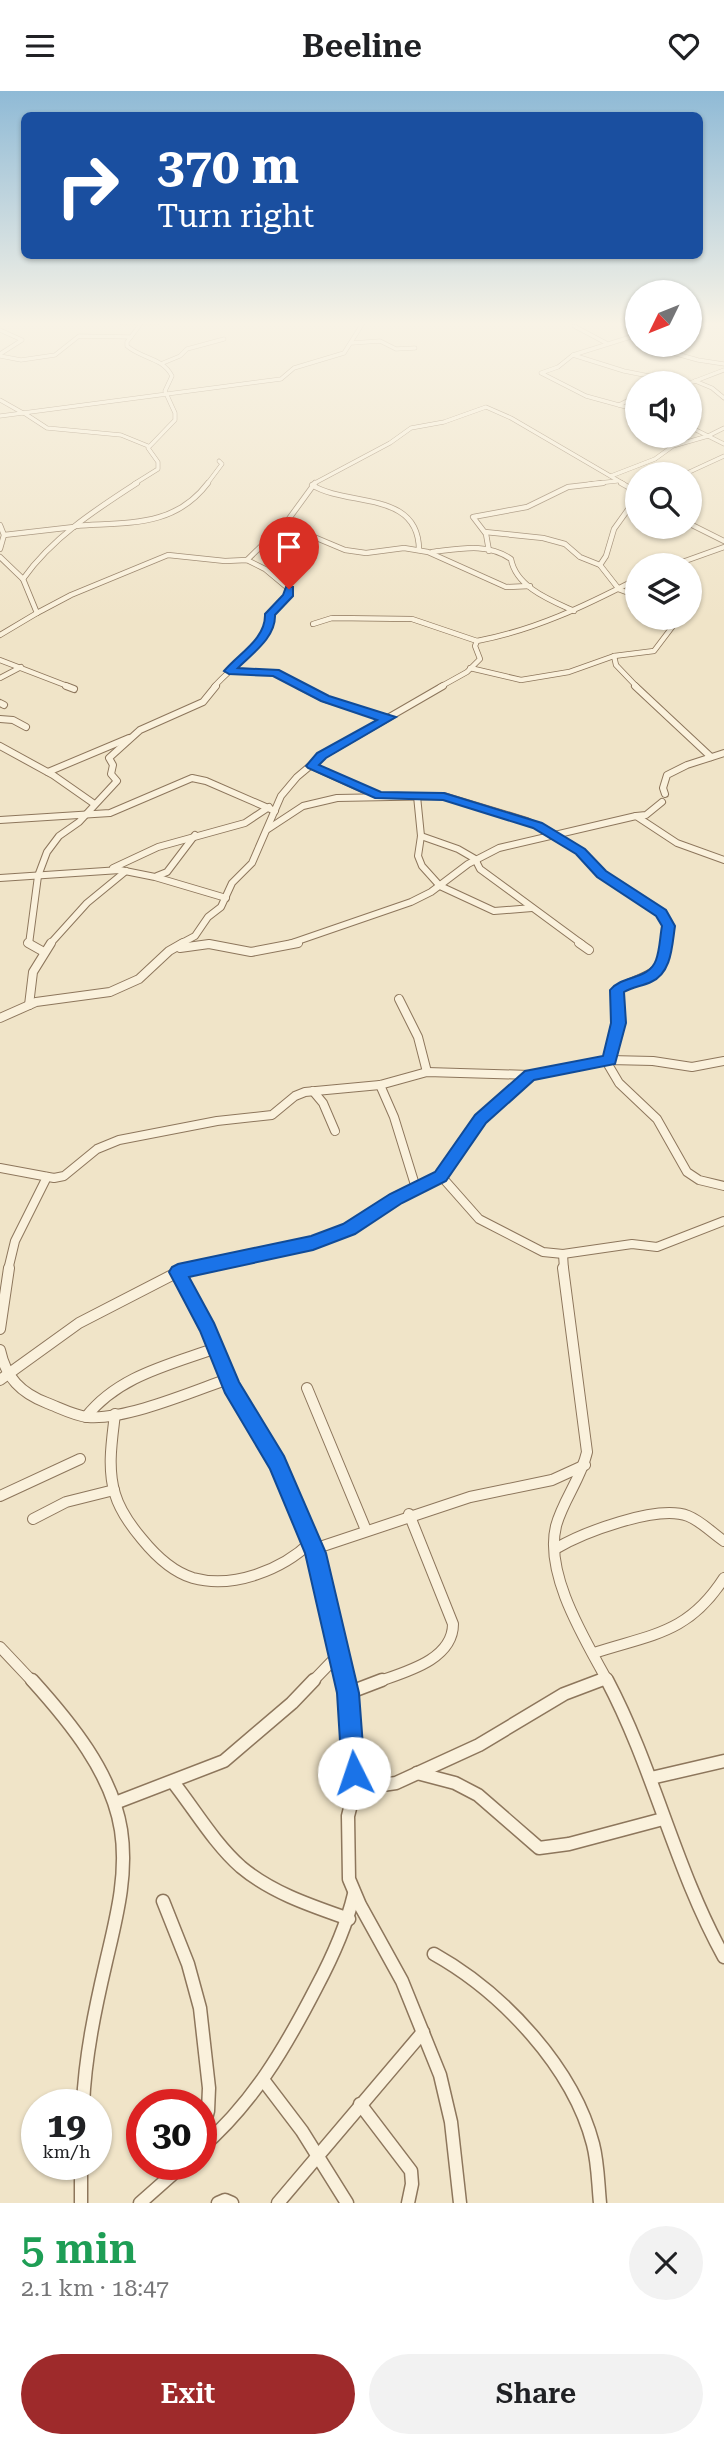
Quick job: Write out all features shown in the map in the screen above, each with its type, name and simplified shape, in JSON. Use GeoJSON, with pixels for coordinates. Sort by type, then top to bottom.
{"type":"FeatureCollection","features":[{"type":"Feature","properties":{"kind":"street"},"geometry":{"type":"LineString","coordinates":[[23,579],[41,554],[127,487],[155,472],[159,464],[148,446],[121,435],[50,429],[38,422]]}},
{"type":"Feature","properties":{"kind":"street"},"geometry":{"type":"LineString","coordinates":[[148,446],[174,422]]}},
{"type":"Feature","properties":{"kind":"street"},"geometry":{"type":"LineString","coordinates":[[247,560],[284,524],[312,485],[390,443],[411,428],[444,422]]}},
{"type":"Feature","properties":{"kind":"street"},"geometry":{"type":"LineString","coordinates":[[517,422],[625,485]]}},
{"type":"Feature","properties":{"kind":"street"},"geometry":{"type":"LineString","coordinates":[[611,476],[655,460],[673,446],[708,436],[724,428]]}},
{"type":"Feature","properties":{"kind":"street"},"geometry":{"type":"LineString","coordinates":[[702,433],[724,444]]}},
{"type":"Feature","properties":{"kind":"street"},"geometry":{"type":"LineString","coordinates":[[702,466],[724,456]]}},
{"type":"Feature","properties":{"kind":"street"},"geometry":{"type":"LineString","coordinates":[[4,535],[161,519],[196,499],[207,481],[219,471],[222,464],[219,461]]}},
{"type":"Feature","properties":{"kind":"street"},"geometry":{"type":"LineString","coordinates":[[489,551],[485,533],[474,517],[524,508],[568,487],[618,481]]}},
{"type":"Feature","properties":{"kind":"street"},"geometry":{"type":"LineString","coordinates":[[312,485],[335,498],[387,505],[408,522],[419,538],[419,550]]}},
{"type":"Feature","properties":{"kind":"street"},"geometry":{"type":"LineString","coordinates":[[600,565],[606,556],[614,529],[625,514]]}},
{"type":"Feature","properties":{"kind":"street"},"geometry":{"type":"LineString","coordinates":[[284,524],[351,551],[371,552],[399,548],[419,550],[506,587],[530,586]]}},
{"type":"Feature","properties":{"kind":"street"},"geometry":{"type":"LineString","coordinates":[[0,525],[4,535],[0,549]]}},
{"type":"Feature","properties":{"kind":"street"},"geometry":{"type":"LineString","coordinates":[[702,530],[724,541]]}},
{"type":"Feature","properties":{"kind":"street"},"geometry":{"type":"LineString","coordinates":[[485,533],[543,538],[565,544],[581,558],[600,565],[618,588],[625,591]]}},
{"type":"Feature","properties":{"kind":"street"},"geometry":{"type":"LineString","coordinates":[[428,552],[459,547],[489,551],[511,558],[512,570],[544,598],[574,611]]}},
{"type":"Feature","properties":{"kind":"street"},"geometry":{"type":"LineString","coordinates":[[702,555],[724,547]]}},
{"type":"Feature","properties":{"kind":"street"},"geometry":{"type":"LineString","coordinates":[[0,635],[71,595],[120,577],[167,555],[247,560],[264,569],[290,591],[270,614],[271,625],[261,641],[229,671],[203,702],[140,730],[129,738],[48,772]]}},
{"type":"Feature","properties":{"kind":"street"},"geometry":{"type":"LineString","coordinates":[[0,557],[23,579],[37,613]]}},
{"type":"Feature","properties":{"kind":"street"},"geometry":{"type":"LineString","coordinates":[[313,624],[332,618],[412,619],[477,641],[518,633],[574,611],[625,585]]}},
{"type":"Feature","properties":{"kind":"street"},"geometry":{"type":"LineString","coordinates":[[470,668],[521,680],[569,672],[614,656],[656,650],[670,630]]}},
{"type":"Feature","properties":{"kind":"street"},"geometry":{"type":"LineString","coordinates":[[107,870],[158,847],[245,823],[271,809],[321,756],[470,668],[480,659],[475,646],[477,641]]}},
{"type":"Feature","properties":{"kind":"street"},"geometry":{"type":"LineString","coordinates":[[614,656],[622,673],[711,757]]}},
{"type":"Feature","properties":{"kind":"street"},"geometry":{"type":"LineString","coordinates":[[0,660],[74,689]]}},
{"type":"Feature","properties":{"kind":"street"},"geometry":{"type":"LineString","coordinates":[[0,678],[21,667]]}},
{"type":"Feature","properties":{"kind":"street"},"geometry":{"type":"LineString","coordinates":[[229,671],[275,673],[325,699],[378,717],[390,717]]}},
{"type":"Feature","properties":{"kind":"street"},"geometry":{"type":"LineString","coordinates":[[0,719],[13,720],[26,727]]}},
{"type":"Feature","properties":{"kind":"street"},"geometry":{"type":"LineString","coordinates":[[44,952],[28,944],[38,876],[54,842],[117,781],[111,774],[113,765],[109,758],[119,751],[129,738]]}},
{"type":"Feature","properties":{"kind":"street"},"geometry":{"type":"LineString","coordinates":[[0,746],[48,772],[93,803]]}},
{"type":"Feature","properties":{"kind":"street"},"geometry":{"type":"LineString","coordinates":[[665,794],[663,788],[667,775],[724,753]]}},
{"type":"Feature","properties":{"kind":"street"},"geometry":{"type":"LineString","coordinates":[[312,766],[379,796]]}},
{"type":"Feature","properties":{"kind":"street"},"geometry":{"type":"LineString","coordinates":[[0,820],[110,813],[192,778],[206,781],[271,809]]}},
{"type":"Feature","properties":{"kind":"street"},"geometry":{"type":"LineString","coordinates":[[417,796],[421,837],[416,851],[419,862],[440,886],[494,911],[532,908]]}},
{"type":"Feature","properties":{"kind":"street"},"geometry":{"type":"LineString","coordinates":[[268,829],[311,803],[346,797],[444,796],[527,821],[554,834],[584,855],[601,874],[651,906],[667,920],[665,950],[657,971],[648,978],[631,982],[617,990],[618,1023],[608,1061],[619,1083],[657,1119],[687,1172],[699,1180],[724,1186]]}},
{"type":"Feature","properties":{"kind":"street"},"geometry":{"type":"LineString","coordinates":[[169,951],[209,944],[259,951],[302,942],[389,912],[440,886],[468,864],[499,848],[646,814],[662,801]]}},
{"type":"Feature","properties":{"kind":"street"},"geometry":{"type":"LineString","coordinates":[[0,1018],[29,1005],[110,992],[127,985],[150,970],[169,951],[195,936],[208,917],[221,907],[232,883],[252,863],[268,829],[271,809]]}},
{"type":"Feature","properties":{"kind":"street"},"geometry":{"type":"LineString","coordinates":[[636,816],[677,843],[724,860]]}},
{"type":"Feature","properties":{"kind":"street"},"geometry":{"type":"LineString","coordinates":[[155,877],[167,872],[195,835]]}},
{"type":"Feature","properties":{"kind":"street"},"geometry":{"type":"LineString","coordinates":[[421,837],[458,849],[477,861],[480,869],[589,950]]}},
{"type":"Feature","properties":{"kind":"street"},"geometry":{"type":"LineString","coordinates":[[0,878],[127,871],[226,898]]}},
{"type":"Feature","properties":{"kind":"street"},"geometry":{"type":"LineString","coordinates":[[29,1005],[34,971],[44,952],[88,903],[127,871]]}},
{"type":"Feature","properties":{"kind":"street"},"geometry":{"type":"LineString","coordinates":[[399,999],[418,1037],[427,1072]]}},
{"type":"Feature","properties":{"kind":"street"},"geometry":{"type":"LineString","coordinates":[[0,1168],[54,1178],[71,1173],[90,1154],[119,1140],[217,1121],[272,1115],[295,1096],[313,1091],[380,1085],[427,1072],[530,1075],[608,1061],[653,1061],[692,1067],[724,1061]]}},
{"type":"Feature","properties":{"kind":"street"},"geometry":{"type":"LineString","coordinates":[[4,1378],[79,1323],[178,1272],[326,1239],[349,1229],[376,1210],[441,1176],[481,1119],[530,1075]]}},
{"type":"Feature","properties":{"kind":"street"},"geometry":{"type":"LineString","coordinates":[[380,1085],[394,1117],[416,1188]]}},
{"type":"Feature","properties":{"kind":"street"},"geometry":{"type":"LineString","coordinates":[[313,1091],[323,1103],[335,1131]]}},
{"type":"Feature","properties":{"kind":"street"},"geometry":{"type":"LineString","coordinates":[[441,1176],[479,1219],[534,1249],[563,1254],[624,1244],[657,1247],[724,1221]]}},
{"type":"Feature","properties":{"kind":"street"},"geometry":{"type":"LineString","coordinates":[[0,1329],[5,1283],[15,1241],[47,1177]]}},
{"type":"Feature","properties":{"kind":"street"},"geometry":{"type":"LineString","coordinates":[[563,1254],[564,1285],[587,1441],[585,1465],[555,1529],[555,1549],[570,1608],[607,1678],[651,1778],[693,1900],[724,1957]]}},
{"type":"Feature","properties":{"kind":"street"},"geometry":{"type":"LineString","coordinates":[[178,1272],[216,1347],[228,1380],[272,1453],[312,1545],[348,1693],[355,1789],[348,1816],[346,1848],[349,1879],[354,1894],[398,1972],[440,2075],[451,2122],[460,2203]]}},
{"type":"Feature","properties":{"kind":"street"},"geometry":{"type":"LineString","coordinates":[[86,1416],[96,1402],[115,1387],[216,1347]]}},
{"type":"Feature","properties":{"kind":"street"},"geometry":{"type":"LineString","coordinates":[[0,1350],[4,1378],[30,1397],[86,1416],[115,1414],[228,1380]]}},
{"type":"Feature","properties":{"kind":"street"},"geometry":{"type":"LineString","coordinates":[[307,1388],[366,1530]]}},
{"type":"Feature","properties":{"kind":"street"},"geometry":{"type":"LineString","coordinates":[[115,1414],[112,1473],[114,1490],[128,1520],[173,1570],[192,1578],[211,1581],[262,1573],[312,1545],[366,1530],[409,1514],[498,1490],[565,1478],[585,1465]]}},
{"type":"Feature","properties":{"kind":"street"},"geometry":{"type":"LineString","coordinates":[[0,1496],[80,1459]]}},
{"type":"Feature","properties":{"kind":"street"},"geometry":{"type":"LineString","coordinates":[[33,1519],[66,1502],[114,1490]]}},
{"type":"Feature","properties":{"kind":"street"},"geometry":{"type":"LineString","coordinates":[[555,1549],[577,1536],[607,1526],[675,1513],[691,1517],[724,1541]]}},
{"type":"Feature","properties":{"kind":"street"},"geometry":{"type":"LineString","coordinates":[[348,1693],[403,1672],[436,1654],[451,1641],[453,1624],[409,1514]]}},
{"type":"Feature","properties":{"kind":"street"},"geometry":{"type":"LineString","coordinates":[[594,1653],[687,1622],[717,1591],[724,1579]]}},
{"type":"Feature","properties":{"kind":"street"},"geometry":{"type":"LineString","coordinates":[[0,1647],[56,1709],[107,1784],[115,1803],[124,1856],[121,1895],[87,2049],[84,2089]]}},
{"type":"Feature","properties":{"kind":"street"},"geometry":{"type":"LineString","coordinates":[[115,1803],[173,1782],[235,1754],[292,1703],[340,1653]]}},
{"type":"Feature","properties":{"kind":"street"},"geometry":{"type":"LineString","coordinates":[[355,1789],[387,1786],[417,1773],[479,1745],[564,1694],[607,1678]]}},
{"type":"Feature","properties":{"kind":"street"},"geometry":{"type":"LineString","coordinates":[[651,1778],[724,1761]]}},
{"type":"Feature","properties":{"kind":"street"},"geometry":{"type":"LineString","coordinates":[[417,1773],[456,1783],[468,1789],[486,1801],[539,1848],[569,1844],[663,1819]]}},
{"type":"Feature","properties":{"kind":"street"},"geometry":{"type":"LineString","coordinates":[[173,1782],[230,1856],[246,1870],[286,1894],[349,1919]]}},
{"type":"Feature","properties":{"kind":"street"},"geometry":{"type":"LineString","coordinates":[[217,2133],[264,2081],[341,1943],[354,1894]]}},
{"type":"Feature","properties":{"kind":"street"},"geometry":{"type":"LineString","coordinates":[[163,1901],[186,1958],[200,2006],[210,2089]]}},
{"type":"Feature","properties":{"kind":"street"},"geometry":{"type":"LineString","coordinates":[[434,1954],[453,1963],[472,1978],[520,2023],[547,2056],[591,2136],[600,2203]]}},
{"type":"Feature","properties":{"kind":"street"},"geometry":{"type":"LineString","coordinates":[[278,2203],[423,2032]]}},
{"type":"Feature","properties":{"kind":"street"},"geometry":{"type":"LineString","coordinates":[[264,2081],[302,2131],[347,2203]]}},
{"type":"Feature","properties":{"kind":"street"},"geometry":{"type":"LineString","coordinates":[[360,2104],[411,2171],[412,2184],[408,2203]]}},
{"type":"Feature","properties":{"kind":"street"},"geometry":{"type":"LineString","coordinates":[[80,2203],[81,2180]]}},
{"type":"Feature","properties":{"kind":"street"},"geometry":{"type":"LineString","coordinates":[[140,2203],[166,2180]]}},
{"type":"Feature","properties":{"kind":"street"},"geometry":{"type":"LineString","coordinates":[[218,2203],[225,2200],[232,2203]]}},
{"type":"Feature","properties":{"kind":"route"},"geometry":{"type":"LineString","coordinates":[[289,589],[288,596],[270,614],[271,625],[266,629],[261,641],[229,671],[269,671],[293,680],[325,699],[378,717],[390,717],[321,756],[312,766],[379,796],[444,796],[537,825],[580,852],[601,874],[661,913],[669,926],[663,960],[657,971],[648,978],[631,982],[617,990],[618,1023],[610,1060],[530,1075],[472,1129],[441,1176],[396,1198],[349,1229],[313,1243],[178,1272],[208,1329],[232,1387],[277,1463],[316,1553],[348,1693],[354,1773]]}}]}
